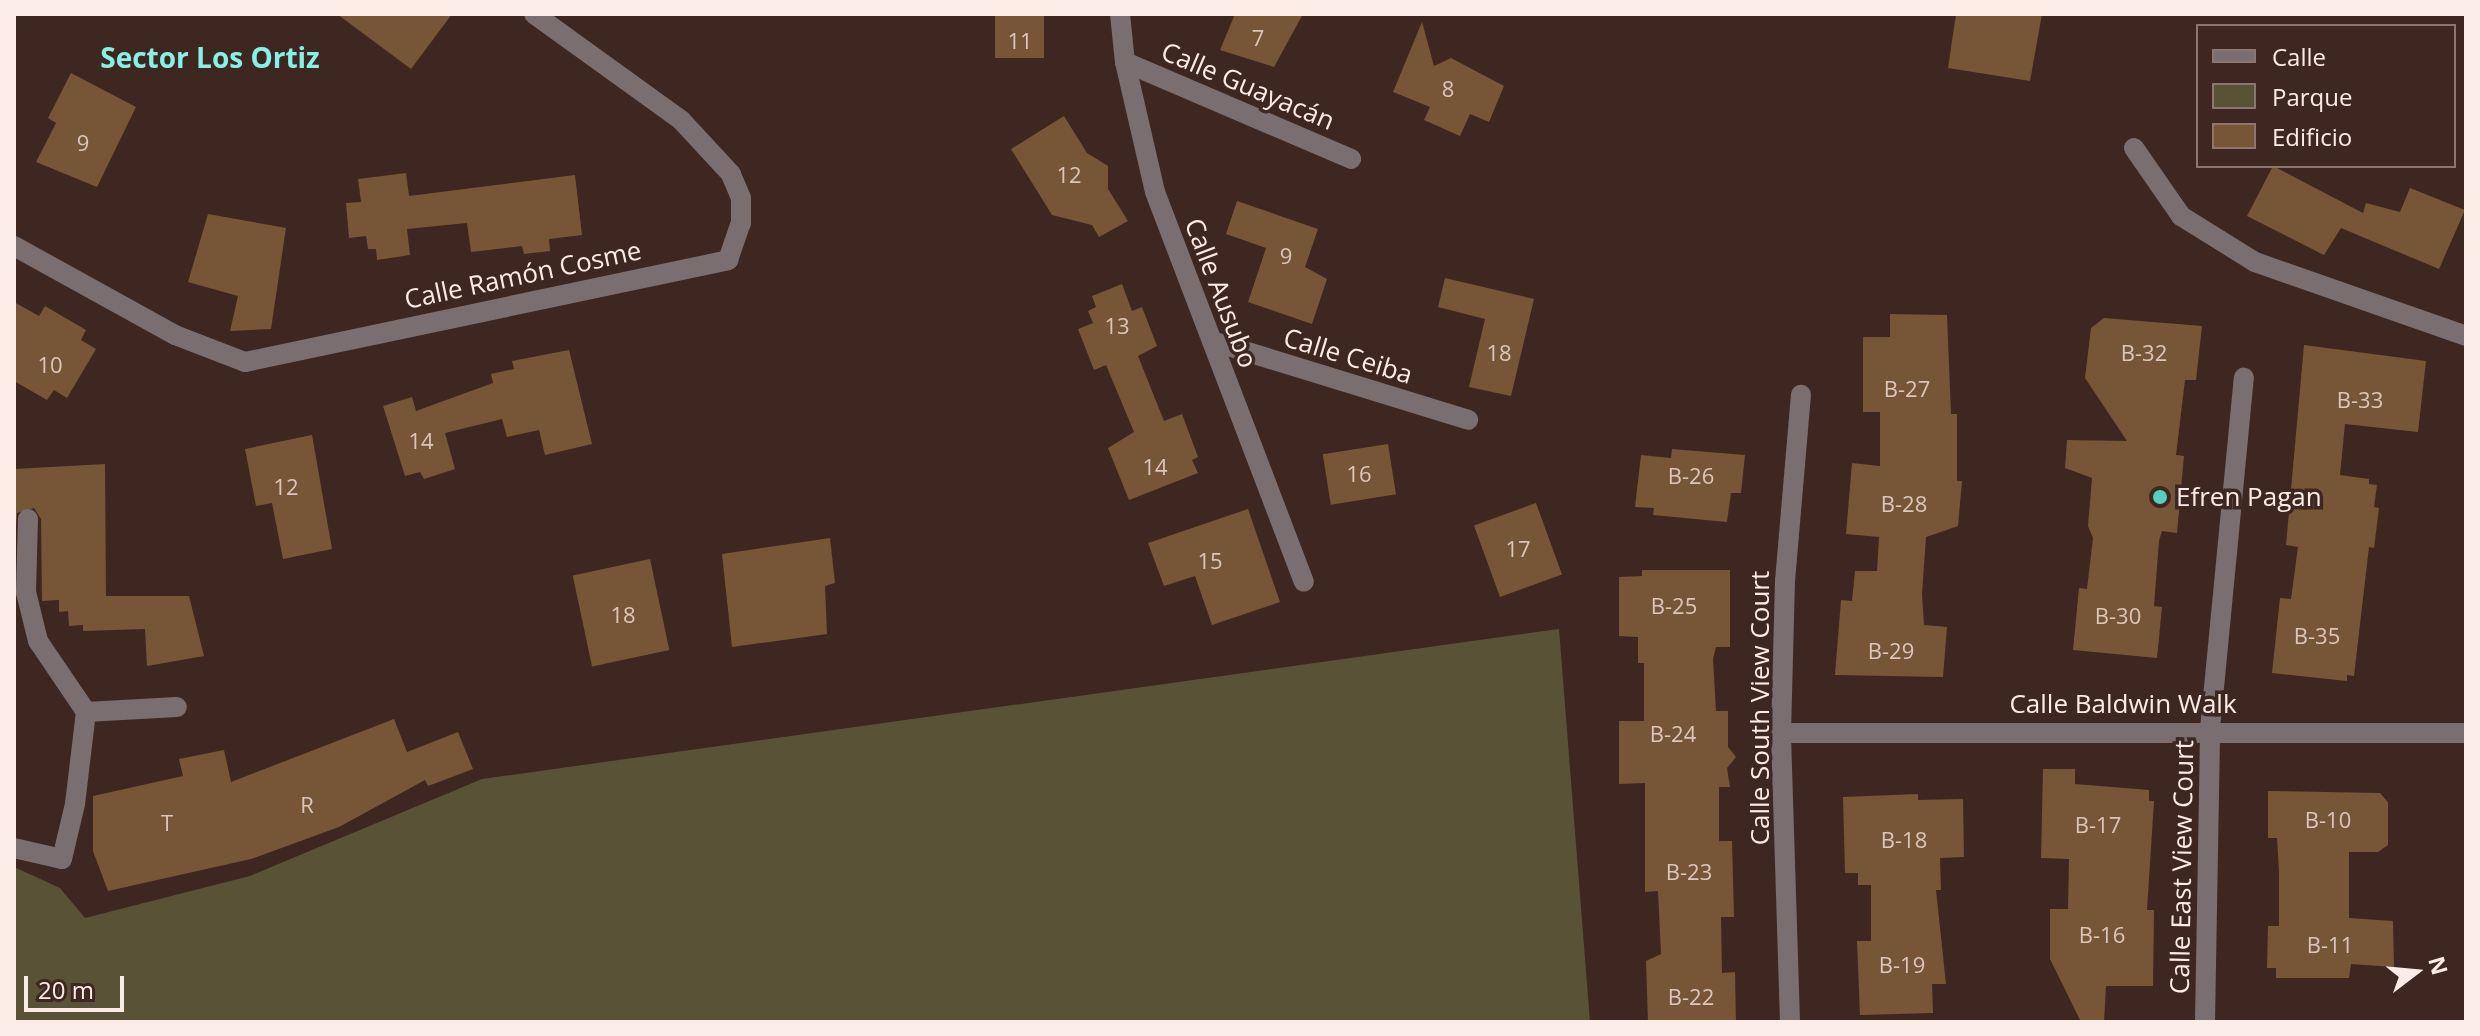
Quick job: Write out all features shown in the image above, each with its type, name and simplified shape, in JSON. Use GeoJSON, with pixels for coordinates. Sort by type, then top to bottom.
{"type":"FeatureCollection","features":[{"type":"Feature","properties":{"kind":"street","name":"Calle Ramón Cosme"},"geometry":{"type":"LineString","coordinates":[[14,246],[175,335],[245,362],[728,260],[741,223],[741,198],[731,174],[681,120],[534,14]]}},
{"type":"Feature","properties":{"kind":"street","name":"Calle Ausubo"},"geometry":{"type":"LineString","coordinates":[[1120,14],[1125,62],[1155,192],[1304,582]]}},
{"type":"Feature","properties":{"kind":"street","name":"Calle Guayacán"},"geometry":{"type":"LineString","coordinates":[[1125,62],[1351,159]]}},
{"type":"Feature","properties":{"kind":"street"},"geometry":{"type":"LineString","coordinates":[[2134,148],[2181,216],[2255,262],[2466,336]]}},
{"type":"Feature","properties":{"kind":"street","name":"Calle Ceiba"},"geometry":{"type":"LineString","coordinates":[[1212,341],[1468,420]]}},
{"type":"Feature","properties":{"kind":"street","name":"Calle East View Court"},"geometry":{"type":"LineString","coordinates":[[2205,1022],[2210,729],[2244,378]]}},
{"type":"Feature","properties":{"kind":"street","name":"Calle South View Court"},"geometry":{"type":"LineString","coordinates":[[1790,1022],[1781,733],[1785,581],[1801,395]]}},
{"type":"Feature","properties":{"kind":"street"},"geometry":{"type":"LineString","coordinates":[[14,848],[62,859],[75,804],[86,712],[38,641],[26,592],[28,519]]}},
{"type":"Feature","properties":{"kind":"street"},"geometry":{"type":"LineString","coordinates":[[86,712],[177,707]]}},
{"type":"Feature","properties":{"kind":"street","name":"Calle Baldwin Walk"},"geometry":{"type":"LineString","coordinates":[[1781,733],[2210,729],[2466,733]]}},
{"type":"Feature","properties":{"kind":"green space"},"geometry":{"type":"Polygon","coordinates":[[[1559,629],[1590,1022],[14,1022],[14,867],[60,888],[85,918],[250,876],[482,779],[1559,629]]]}},
{"type":"Feature","properties":{"kind":"building"},"geometry":{"type":"Polygon","coordinates":[[[337,14],[452,14],[411,69],[337,14]]]}},
{"type":"Feature","properties":{"kind":"building"},"geometry":{"type":"Polygon","coordinates":[[[995,14],[1044,14],[1044,58],[995,58],[995,14]]]}},
{"type":"Feature","properties":{"kind":"building"},"geometry":{"type":"Polygon","coordinates":[[[1235,14],[1303,14],[1274,67],[1220,50],[1235,14]]]}},
{"type":"Feature","properties":{"kind":"building"},"geometry":{"type":"Polygon","coordinates":[[[1956,14],[2042,14],[2030,81],[1948,68],[1956,14]]]}},
{"type":"Feature","properties":{"kind":"building"},"geometry":{"type":"Polygon","coordinates":[[[1422,22],[1434,66],[1451,58],[1504,86],[1489,122],[1470,114],[1460,136],[1424,120],[1430,107],[1393,92],[1422,22]]]}},
{"type":"Feature","properties":{"kind":"building"},"geometry":{"type":"Polygon","coordinates":[[[71,73],[136,107],[97,187],[36,162],[56,123],[48,118],[71,73]]]}},
{"type":"Feature","properties":{"kind":"building"},"geometry":{"type":"Polygon","coordinates":[[[1064,116],[1087,153],[1108,166],[1108,189],[1128,221],[1099,237],[1092,225],[1052,215],[1011,149],[1064,116]]]}},
{"type":"Feature","properties":{"kind":"building"},"geometry":{"type":"Polygon","coordinates":[[[2272,168],[2363,213],[2366,203],[2400,212],[2410,188],[2465,210],[2439,269],[2341,228],[2324,255],[2247,216],[2272,168]]]}},
{"type":"Feature","properties":{"kind":"building"},"geometry":{"type":"Polygon","coordinates":[[[406,173],[409,196],[575,175],[582,235],[549,239],[550,251],[524,254],[522,246],[471,252],[467,223],[407,229],[410,255],[377,260],[376,249],[368,249],[366,236],[349,238],[346,203],[361,202],[358,179],[406,173]]]}},
{"type":"Feature","properties":{"kind":"building"},"geometry":{"type":"Polygon","coordinates":[[[1237,201],[1318,229],[1305,267],[1327,279],[1312,324],[1248,302],[1266,248],[1226,234],[1237,201]]]}},
{"type":"Feature","properties":{"kind":"building"},"geometry":{"type":"Polygon","coordinates":[[[208,214],[286,228],[271,329],[230,331],[238,296],[188,282],[208,214]]]}},
{"type":"Feature","properties":{"kind":"building"},"geometry":{"type":"Polygon","coordinates":[[[1445,278],[1534,299],[1511,396],[1469,387],[1485,319],[1438,307],[1445,278]]]}},
{"type":"Feature","properties":{"kind":"building"},"geometry":{"type":"Polygon","coordinates":[[[1122,284],[1132,311],[1142,307],[1157,346],[1138,356],[1164,421],[1182,414],[1198,457],[1192,460],[1198,473],[1129,500],[1108,448],[1134,432],[1106,365],[1094,370],[1078,329],[1093,323],[1088,311],[1096,307],[1092,296],[1122,284]]]}},
{"type":"Feature","properties":{"kind":"building"},"geometry":{"type":"Polygon","coordinates":[[[14,302],[39,316],[45,306],[86,330],[81,340],[96,349],[67,398],[54,390],[47,400],[14,381],[14,302]]]}},
{"type":"Feature","properties":{"kind":"building"},"geometry":{"type":"Polygon","coordinates":[[[1890,314],[1947,315],[1951,414],[1957,414],[1957,481],[1962,481],[1958,526],[1926,537],[1922,594],[1924,625],[1947,627],[1943,677],[1835,675],[1841,600],[1852,601],[1855,571],[1877,571],[1879,537],[1846,534],[1852,463],[1880,466],[1880,412],[1863,412],[1863,337],[1890,337],[1890,314]]]}},
{"type":"Feature","properties":{"kind":"building"},"geometry":{"type":"Polygon","coordinates":[[[2104,318],[2202,326],[2196,380],[2185,380],[2176,455],[2184,456],[2177,533],[2162,531],[2159,541],[2154,606],[2162,607],[2157,658],[2073,650],[2079,588],[2087,589],[2093,538],[2088,526],[2092,478],[2065,468],[2067,440],[2127,441],[2085,378],[2091,328],[2104,318]]]}},
{"type":"Feature","properties":{"kind":"building"},"geometry":{"type":"Polygon","coordinates":[[[2304,345],[2426,361],[2418,432],[2345,424],[2340,475],[2369,479],[2369,484],[2377,485],[2374,507],[2379,508],[2374,548],[2369,547],[2354,676],[2347,675],[2347,681],[2272,673],[2280,598],[2291,599],[2298,547],[2286,545],[2304,345]]]}},
{"type":"Feature","properties":{"kind":"building"},"geometry":{"type":"Polygon","coordinates":[[[569,350],[592,444],[545,455],[539,430],[507,437],[502,419],[445,433],[455,469],[424,479],[420,472],[405,476],[383,406],[412,397],[416,411],[493,383],[491,374],[514,369],[512,361],[569,350]]]}},
{"type":"Feature","properties":{"kind":"building"},"geometry":{"type":"Polygon","coordinates":[[[312,435],[332,549],[283,559],[272,503],[256,506],[245,449],[312,435]]]}},
{"type":"Feature","properties":{"kind":"building"},"geometry":{"type":"Polygon","coordinates":[[[1388,444],[1396,494],[1331,505],[1323,454],[1388,444]]]}},
{"type":"Feature","properties":{"kind":"building"},"geometry":{"type":"Polygon","coordinates":[[[1672,449],[1745,455],[1741,493],[1731,493],[1727,522],[1653,515],[1654,508],[1635,507],[1641,455],[1671,458],[1672,449]]]}},
{"type":"Feature","properties":{"kind":"building"},"geometry":{"type":"Polygon","coordinates":[[[105,464],[106,596],[189,596],[204,656],[147,666],[145,629],[83,631],[83,625],[69,626],[68,611],[59,612],[59,600],[42,601],[41,519],[34,508],[17,513],[14,555],[14,469],[105,464]]]}},
{"type":"Feature","properties":{"kind":"building"},"geometry":{"type":"Polygon","coordinates":[[[1536,503],[1562,574],[1500,597],[1474,526],[1536,503]]]}},
{"type":"Feature","properties":{"kind":"building"},"geometry":{"type":"Polygon","coordinates":[[[1248,509],[1280,602],[1212,625],[1195,576],[1164,586],[1148,543],[1248,509]]]}},
{"type":"Feature","properties":{"kind":"building"},"geometry":{"type":"Polygon","coordinates":[[[830,538],[835,583],[825,586],[827,634],[732,647],[722,554],[830,538]]]}},
{"type":"Feature","properties":{"kind":"building"},"geometry":{"type":"Polygon","coordinates":[[[650,559],[669,650],[592,666],[573,575],[650,559]]]}},
{"type":"Feature","properties":{"kind":"building"},"geometry":{"type":"Polygon","coordinates":[[[1642,570],[1730,570],[1730,647],[1716,647],[1713,659],[1716,711],[1728,711],[1728,747],[1736,757],[1727,768],[1730,787],[1719,787],[1719,841],[1732,841],[1734,917],[1721,917],[1722,973],[1735,972],[1736,1022],[1648,1022],[1646,961],[1661,954],[1658,891],[1645,892],[1645,783],[1619,784],[1619,721],[1644,721],[1644,663],[1638,663],[1638,637],[1619,636],[1619,577],[1642,576],[1642,570]]]}},
{"type":"Feature","properties":{"kind":"building"},"geometry":{"type":"Polygon","coordinates":[[[394,719],[407,752],[458,732],[473,769],[428,786],[425,780],[339,827],[251,859],[108,891],[93,851],[93,796],[183,776],[179,759],[224,750],[231,782],[394,719]]]}},
{"type":"Feature","properties":{"kind":"building"},"geometry":{"type":"Polygon","coordinates":[[[2043,769],[2075,769],[2075,784],[2149,790],[2149,801],[2154,801],[2147,910],[2154,910],[2153,986],[2106,986],[2104,1022],[2081,1022],[2050,959],[2050,909],[2068,909],[2069,859],[2041,858],[2043,769]]]}},
{"type":"Feature","properties":{"kind":"building"},"geometry":{"type":"Polygon","coordinates":[[[2268,791],[2380,793],[2388,802],[2388,845],[2378,852],[2349,852],[2349,918],[2393,921],[2394,967],[2351,964],[2349,978],[2276,978],[2276,968],[2267,968],[2268,926],[2279,926],[2277,838],[2268,838],[2268,791]]]}},
{"type":"Feature","properties":{"kind":"building"},"geometry":{"type":"Polygon","coordinates":[[[1918,794],[1918,800],[1963,799],[1964,857],[1940,858],[1941,890],[1936,890],[1946,984],[1932,984],[1933,1013],[1860,1015],[1857,941],[1871,941],[1871,885],[1858,885],[1858,873],[1845,873],[1843,797],[1918,794]]]}},
{"type":"Feature","properties":{"kind":"place","name":"Efren Pagan"},"geometry":{"type":"Point","coordinates":[2160,497]}},
{"type":"Feature","properties":{"kind":"district","name":"Sector Los Ortiz"},"geometry":{"type":"Point","coordinates":[210,57]}}]}
